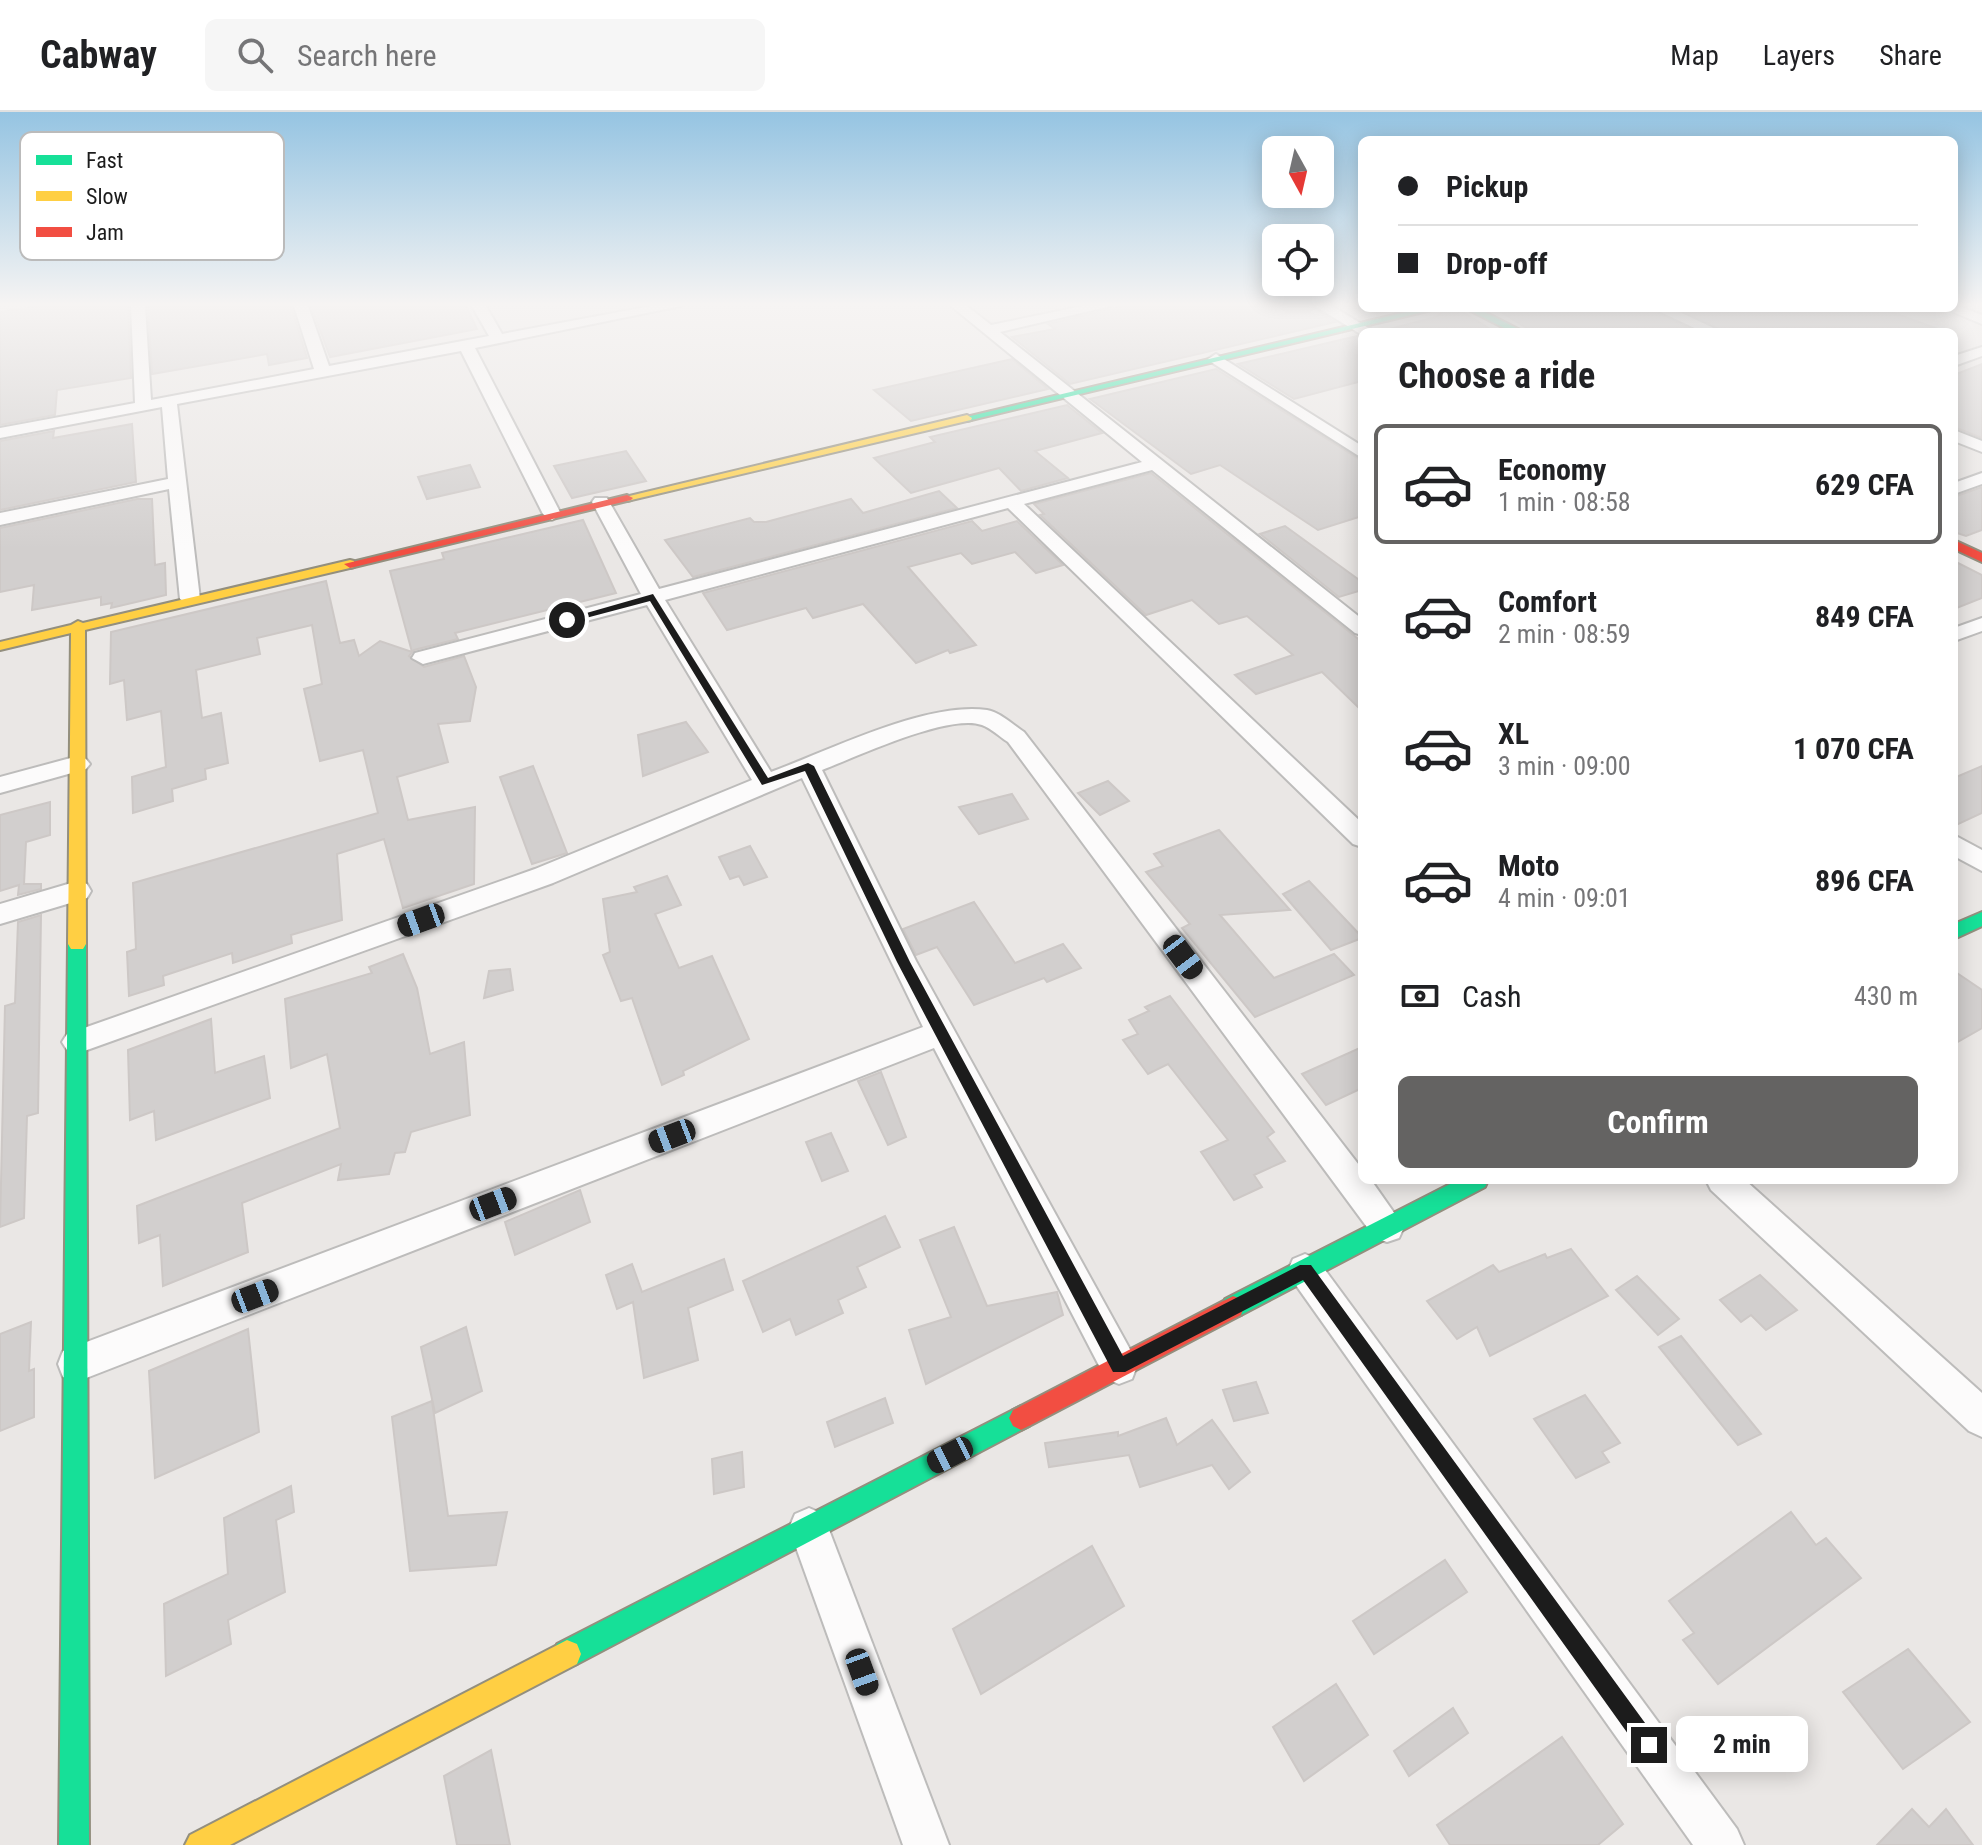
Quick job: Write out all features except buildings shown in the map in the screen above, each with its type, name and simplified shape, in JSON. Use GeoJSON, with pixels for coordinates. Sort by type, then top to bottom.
{"type":"FeatureCollection","features":[{"type":"Feature","properties":{"kind":"street"},"geometry":{"type":"LineString","coordinates":[[142,387],[143,406]]}},
{"type":"Feature","properties":{"kind":"street"},"geometry":{"type":"LineString","coordinates":[[0,433],[244,387]]}},
{"type":"Feature","properties":{"kind":"street"},"geometry":{"type":"LineString","coordinates":[[487,387],[552,514]]}},
{"type":"Feature","properties":{"kind":"street"},"geometry":{"type":"LineString","coordinates":[[1058,387],[1358,626]]}},
{"type":"Feature","properties":{"kind":"street"},"geometry":{"type":"LineString","coordinates":[[0,646],[78,625],[1097,387]]}},
{"type":"Feature","properties":{"kind":"street"},"geometry":{"type":"LineString","coordinates":[[1259,387],[1358,450]]}},
{"type":"Feature","properties":{"kind":"street"},"geometry":{"type":"LineString","coordinates":[[169,401],[175,483],[190,599]]}},
{"type":"Feature","properties":{"kind":"street"},"geometry":{"type":"LineString","coordinates":[[1958,437],[1982,447]]}},
{"type":"Feature","properties":{"kind":"street"},"geometry":{"type":"LineString","coordinates":[[423,658],[1153,464]]}},
{"type":"Feature","properties":{"kind":"street"},"geometry":{"type":"LineString","coordinates":[[1958,487],[1982,478]]}},
{"type":"Feature","properties":{"kind":"street"},"geometry":{"type":"LineString","coordinates":[[0,519],[175,483]]}},
{"type":"Feature","properties":{"kind":"street"},"geometry":{"type":"LineString","coordinates":[[601,502],[653,597],[766,783]]}},
{"type":"Feature","properties":{"kind":"street"},"geometry":{"type":"LineString","coordinates":[[1012,502],[1358,834]]}},
{"type":"Feature","properties":{"kind":"street"},"geometry":{"type":"LineString","coordinates":[[1958,546],[1982,558]]}},
{"type":"Feature","properties":{"kind":"street"},"geometry":{"type":"LineString","coordinates":[[1958,633],[1982,624]]}},
{"type":"Feature","properties":{"kind":"street"},"geometry":{"type":"LineString","coordinates":[[74,1845],[78,625]]}},
{"type":"Feature","properties":{"kind":"street"},"geometry":{"type":"LineString","coordinates":[[77,1042],[544,876],[808,766],[915,726],[952,717],[986,717],[1016,737],[1387,1227]]}},
{"type":"Feature","properties":{"kind":"street"},"geometry":{"type":"LineString","coordinates":[[0,785],[78,764]]}},
{"type":"Feature","properties":{"kind":"street"},"geometry":{"type":"LineString","coordinates":[[808,766],[941,1033],[1119,1366]]}},
{"type":"Feature","properties":{"kind":"street"},"geometry":{"type":"LineString","coordinates":[[1958,847],[1982,862]]}},
{"type":"Feature","properties":{"kind":"street"},"geometry":{"type":"LineString","coordinates":[[0,914],[78,891]]}},
{"type":"Feature","properties":{"kind":"street"},"geometry":{"type":"LineString","coordinates":[[1958,930],[1982,918]]}},
{"type":"Feature","properties":{"kind":"street"},"geometry":{"type":"LineString","coordinates":[[76,1364],[941,1033]]}},
{"type":"Feature","properties":{"kind":"street"},"geometry":{"type":"LineString","coordinates":[[200,1845],[1470,1184]]}},
{"type":"Feature","properties":{"kind":"street"},"geometry":{"type":"LineString","coordinates":[[1726,1184],[1982,1418]]}},
{"type":"Feature","properties":{"kind":"street"},"geometry":{"type":"LineString","coordinates":[[1305,1270],[1721,1845]]}},
{"type":"Feature","properties":{"kind":"street"},"geometry":{"type":"LineString","coordinates":[[809,1528],[926,1845]]}},
{"type":"Feature","properties":{"kind":"traffic: fast"},"geometry":{"type":"LineString","coordinates":[[967,418],[1099,387]]}},
{"type":"Feature","properties":{"kind":"traffic: fast"},"geometry":{"type":"LineString","coordinates":[[1958,930],[1982,918]]}},
{"type":"Feature","properties":{"kind":"traffic: fast"},"geometry":{"type":"LineString","coordinates":[[74,1845],[77,944]]}},
{"type":"Feature","properties":{"kind":"traffic: fast"},"geometry":{"type":"LineString","coordinates":[[1233,1307],[1470,1184]]}},
{"type":"Feature","properties":{"kind":"traffic: fast"},"geometry":{"type":"LineString","coordinates":[[567,1654],[1021,1418]]}},
{"type":"Feature","properties":{"kind":"traffic: slow"},"geometry":{"type":"LineString","coordinates":[[627,498],[967,418]]}},
{"type":"Feature","properties":{"kind":"traffic: slow"},"geometry":{"type":"LineString","coordinates":[[0,646],[350,564]]}},
{"type":"Feature","properties":{"kind":"traffic: slow"},"geometry":{"type":"LineString","coordinates":[[77,944],[78,625]]}},
{"type":"Feature","properties":{"kind":"traffic: slow"},"geometry":{"type":"LineString","coordinates":[[200,1845],[567,1654]]}},
{"type":"Feature","properties":{"kind":"traffic: jam"},"geometry":{"type":"LineString","coordinates":[[350,564],[627,498]]}},
{"type":"Feature","properties":{"kind":"traffic: jam"},"geometry":{"type":"LineString","coordinates":[[1958,546],[1982,558]]}},
{"type":"Feature","properties":{"kind":"traffic: jam"},"geometry":{"type":"LineString","coordinates":[[1021,1418],[1233,1307]]}},
{"type":"Feature","properties":{"kind":"route"},"geometry":{"type":"LineString","coordinates":[[567,620],[653,597],[766,783],[808,766],[903,962],[1119,1366],[1305,1270],[1649,1745]]}}]}
